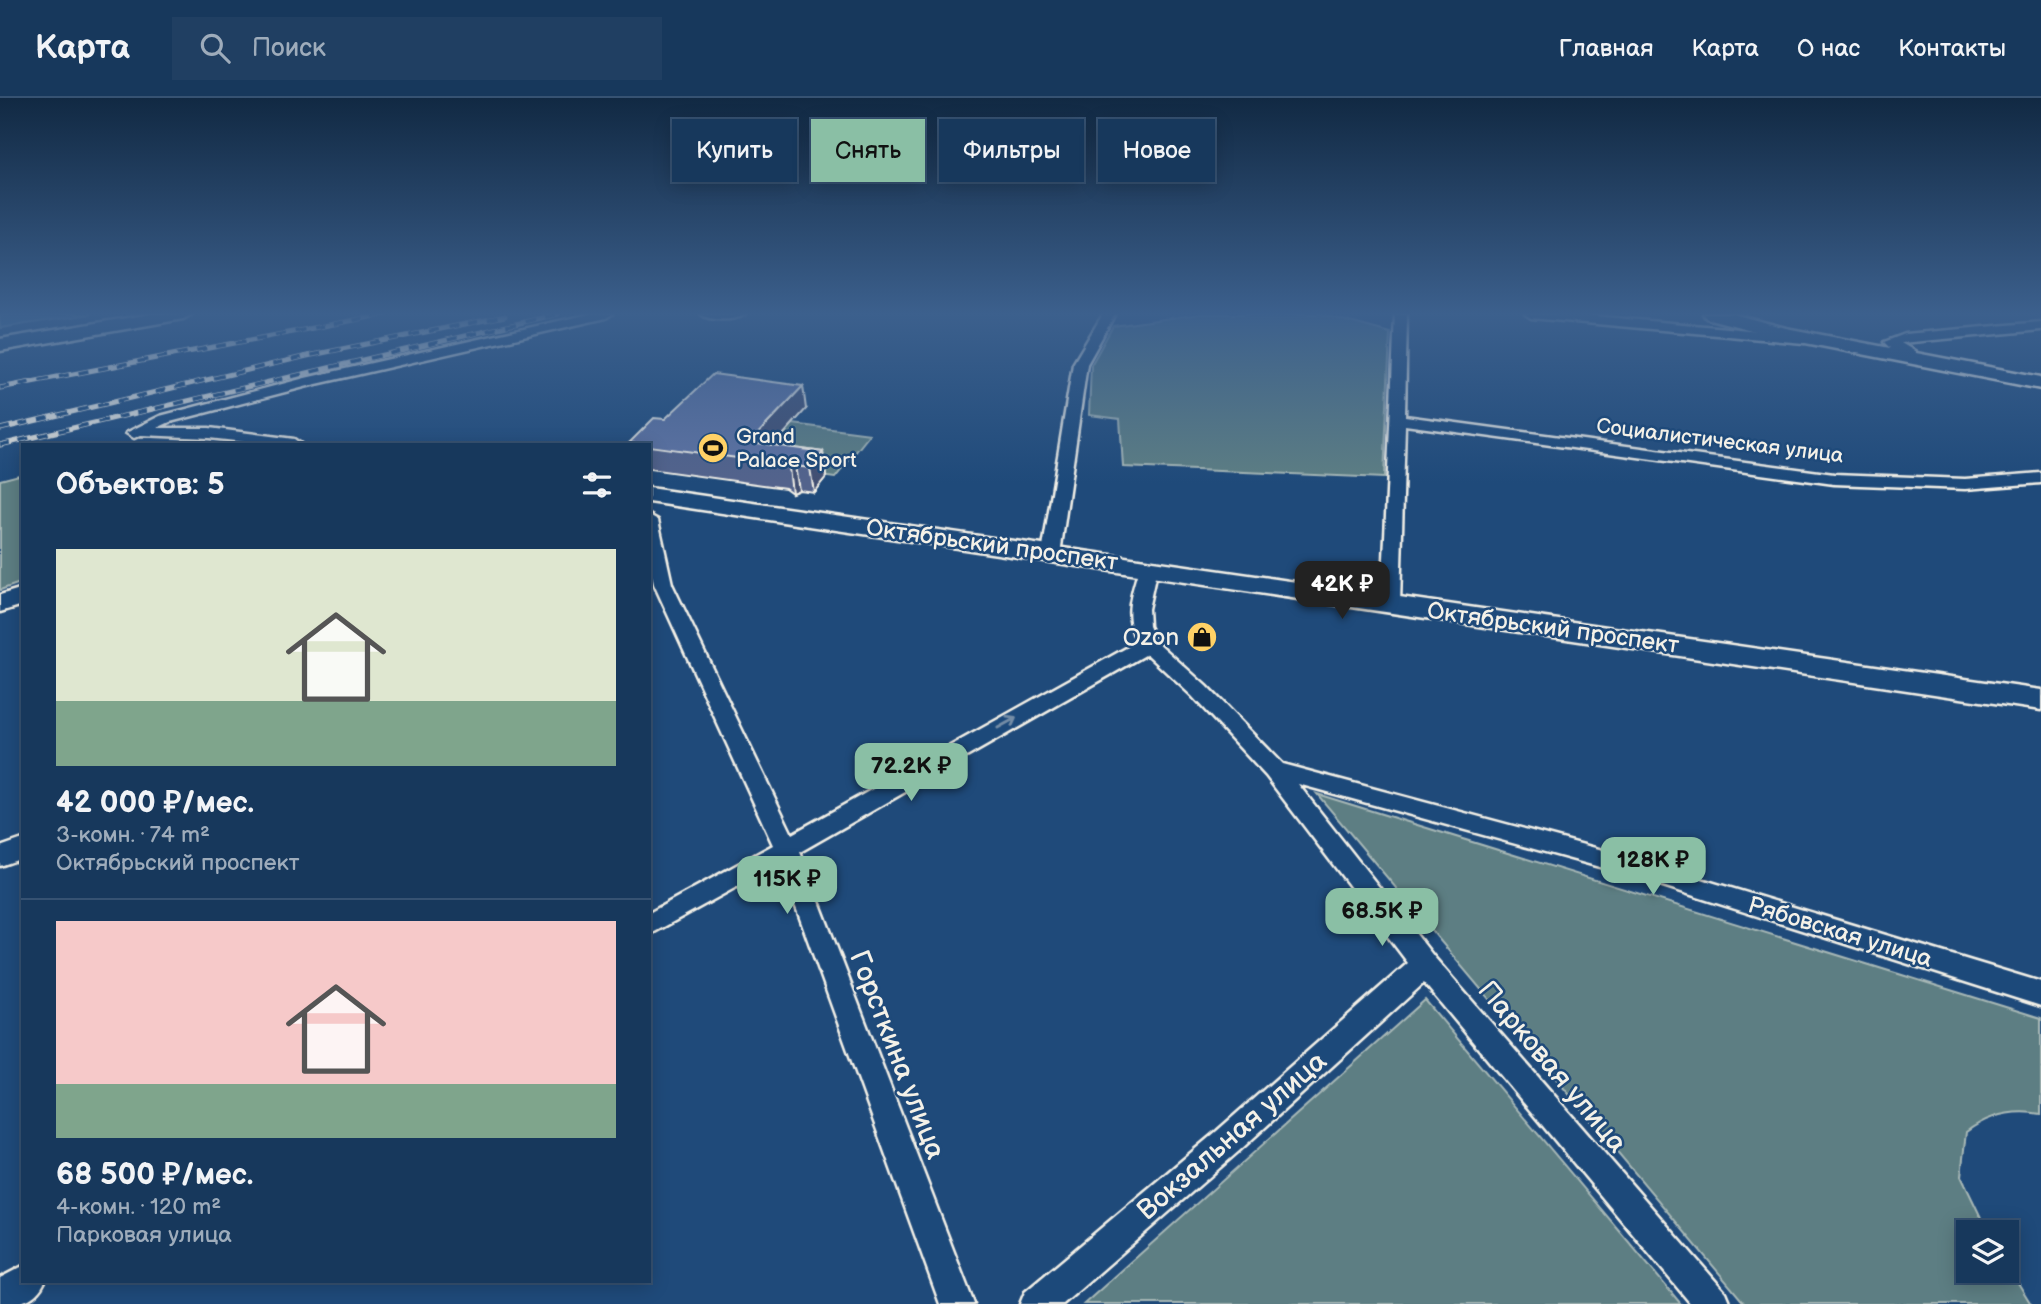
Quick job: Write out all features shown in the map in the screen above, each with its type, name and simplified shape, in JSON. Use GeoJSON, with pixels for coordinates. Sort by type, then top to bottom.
{"type":"FeatureCollection","features":[{"type":"Feature","properties":{"kind":"street"},"geometry":{"type":"LineString","coordinates":[[286,443],[209,433],[134,433],[165,419],[357,370]]}},
{"type":"Feature","properties":{"kind":"street"},"geometry":{"type":"LineString","coordinates":[[1051,554],[1079,370]]}},
{"type":"Feature","properties":{"kind":"street"},"geometry":{"type":"LineString","coordinates":[[1391,604],[1398,370]]}},
{"type":"Feature","properties":{"kind":"street"},"geometry":{"type":"LineString","coordinates":[[1977,370],[2038,382]]}},
{"type":"Feature","properties":{"kind":"street"},"geometry":{"type":"LineString","coordinates":[[1988,370],[2038,382]]}},
{"type":"Feature","properties":{"kind":"street","name":"Социалистическая улица"},"geometry":{"type":"LineString","coordinates":[[1396,419],[1834,479],[1965,484],[2041,478]]}},
{"type":"Feature","properties":{"kind":"street","name":"Октябрьский проспект"},"geometry":{"type":"LineString","coordinates":[[651,503],[1051,554],[2041,700]]}},
{"type":"Feature","properties":{"kind":"street","name":"Горсткина улица"},"geometry":{"type":"LineString","coordinates":[[651,517],[656,587],[786,847],[957,1304]]}},
{"type":"Feature","properties":{"kind":"street","name":"Парковая улица"},"geometry":{"type":"LineString","coordinates":[[1148,568],[1138,609],[1139,626],[1149,643],[1274,770],[1425,965],[1713,1304]]}},
{"type":"Feature","properties":{"kind":"street"},"geometry":{"type":"LineString","coordinates":[[0,604],[21,597]]}},
{"type":"Feature","properties":{"kind":"street"},"geometry":{"type":"LineString","coordinates":[[651,924],[1134,654],[1149,643]]}},
{"type":"Feature","properties":{"kind":"street","name":"Рябовская улица"},"geometry":{"type":"LineString","coordinates":[[1274,770],[1625,864],[2041,994]]}},
{"type":"Feature","properties":{"kind":"street"},"geometry":{"type":"LineString","coordinates":[[0,857],[21,849]]}},
{"type":"Feature","properties":{"kind":"street","name":"Вокзальная улица"},"geometry":{"type":"LineString","coordinates":[[1037,1304],[1228,1141],[1425,965]]}},
{"type":"Feature","properties":{"kind":"street"},"geometry":{"type":"LineString","coordinates":[[0,1297],[24,1283]]}},
{"type":"Feature","properties":{"kind":"green space"},"geometry":{"type":"Polygon","coordinates":[[[1091,370],[1388,370],[1384,478],[1123,467],[1120,419],[1089,415],[1091,370]]]}},
{"type":"Feature","properties":{"kind":"green space"},"geometry":{"type":"Polygon","coordinates":[[[793,424],[870,434],[835,478],[754,467],[793,424]]]}},
{"type":"Feature","properties":{"kind":"green space"},"geometry":{"type":"Polygon","coordinates":[[[21,475],[21,583],[0,590],[0,480],[21,475]]]}},
{"type":"Feature","properties":{"kind":"green space"},"geometry":{"type":"Polygon","coordinates":[[[1317,794],[2041,1018],[2041,1114],[2021,1112],[2002,1115],[1983,1121],[1966,1132],[1961,1176],[1982,1220],[1956,1220],[1956,1283],[2018,1283],[2031,1304],[1745,1304],[1317,794]]]}},
{"type":"Feature","properties":{"kind":"green space"},"geometry":{"type":"Polygon","coordinates":[[[1425,1000],[1681,1304],[1084,1304],[1425,1000]]]}},
{"type":"Feature","properties":{"kind":"building"},"geometry":{"type":"Polygon","coordinates":[[[713,374],[803,386],[750,442],[823,452],[810,468],[789,468],[781,464],[651,446],[651,443],[629,443],[654,418],[665,419],[713,374]]]}},
{"type":"Feature","properties":{"kind":"railway"},"geometry":{"type":"LineString","coordinates":[[0,388],[92,370]]}},
{"type":"Feature","properties":{"kind":"railway"},"geometry":{"type":"LineString","coordinates":[[0,429],[247,370]]}},
{"type":"Feature","properties":{"kind":"railway"},"geometry":{"type":"LineString","coordinates":[[0,445],[318,370]]}},
{"type":"Feature","properties":{"kind":"place","name":"Grand Palace Sport"},"geometry":{"type":"Point","coordinates":[713,448]}},
{"type":"Feature","properties":{"kind":"place","name":"Ozon"},"geometry":{"type":"Point","coordinates":[1202,637]}}]}
